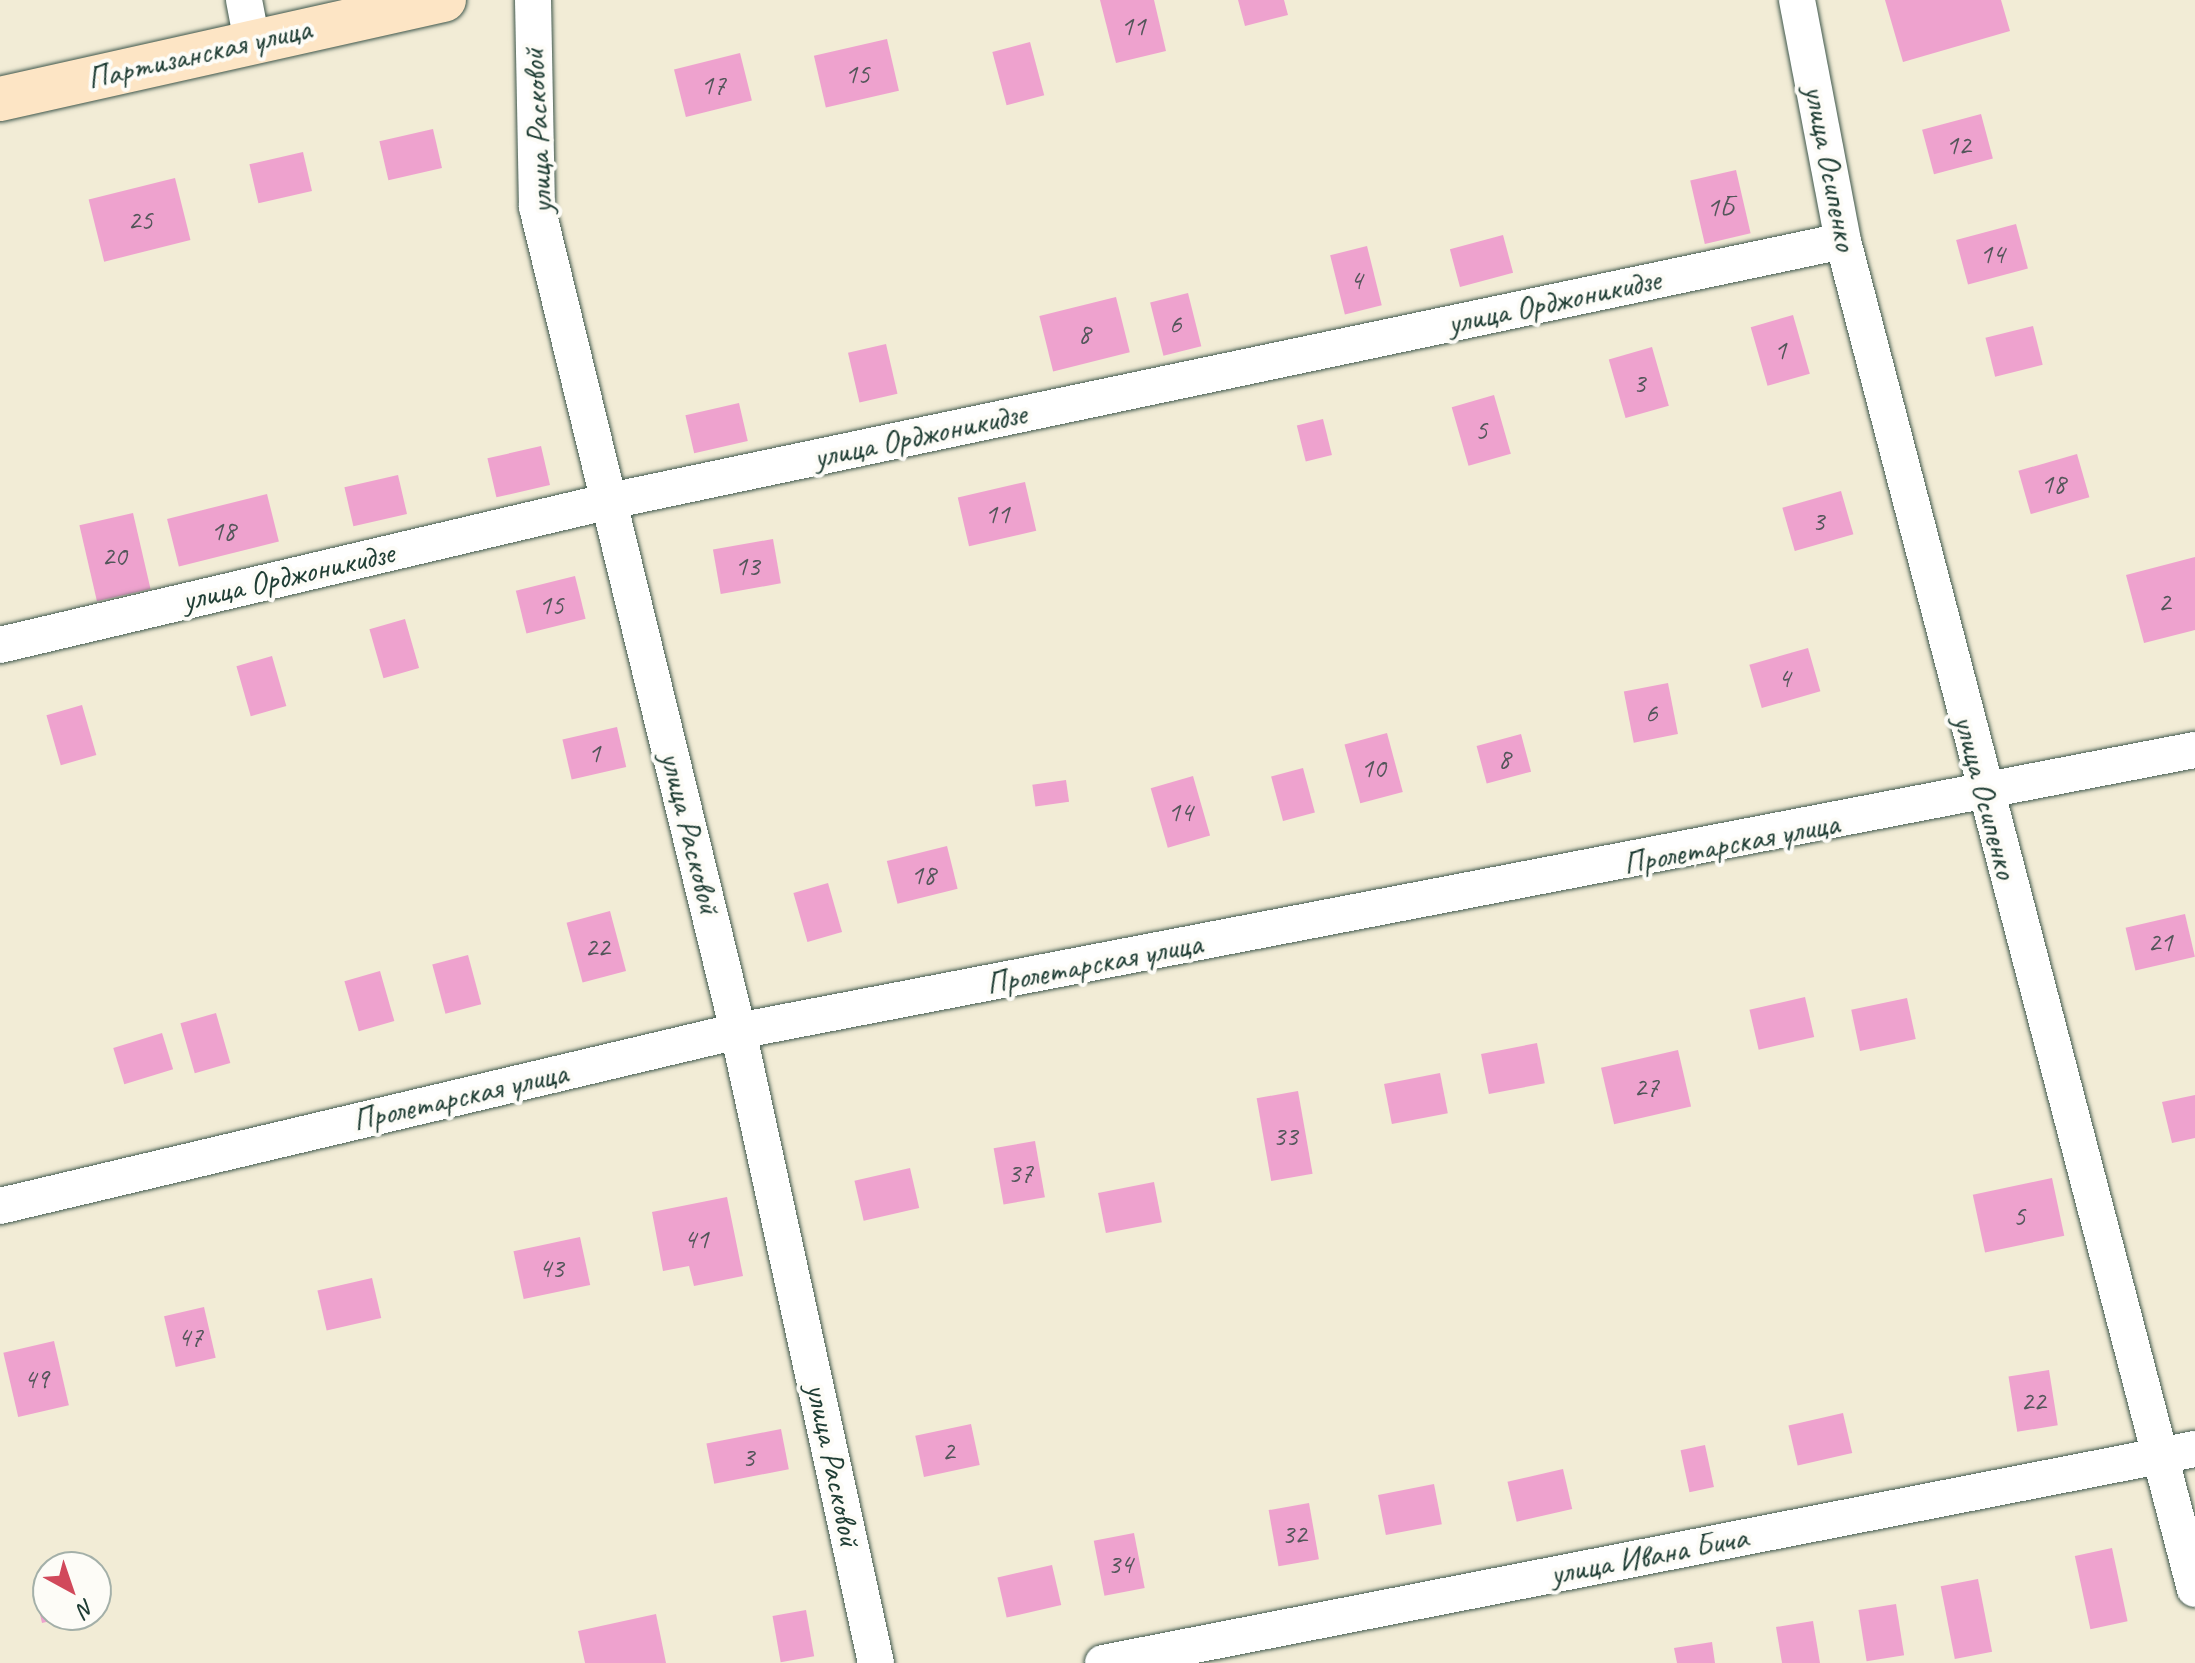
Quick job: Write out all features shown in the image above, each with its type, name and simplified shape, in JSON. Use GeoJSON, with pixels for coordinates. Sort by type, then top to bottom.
{"type":"FeatureCollection","features":[{"type":"Feature","properties":{"kind":"main road","name":"Партизанская улица"},"geometry":{"type":"LineString","coordinates":[[0,99],[248,21],[444,0]]}},
{"type":"Feature","properties":{"kind":"street","name":"улица Расковой"},"geometry":{"type":"LineString","coordinates":[[533,0],[537,207],[738,1031],[876,1663]]}},
{"type":"Feature","properties":{"kind":"street","name":"улица Осипенко"},"geometry":{"type":"LineString","coordinates":[[1797,0],[1843,241],[1984,796],[2178,1453],[2195,1589]]}},
{"type":"Feature","properties":{"kind":"street","name":"улица Орджоникидзе"},"geometry":{"type":"LineString","coordinates":[[0,645],[610,501],[1843,241]]}},
{"type":"Feature","properties":{"kind":"street","name":"Пролетарская улица"},"geometry":{"type":"LineString","coordinates":[[0,1206],[738,1031],[1984,796],[2195,750]]}},
{"type":"Feature","properties":{"kind":"street","name":"улица Ивана Бича"},"geometry":{"type":"LineString","coordinates":[[1103,1663],[2178,1453]]}},
{"type":"Feature","properties":{"kind":"building"},"geometry":{"type":"Polygon","coordinates":[[[1100,0],[1154,0],[1166,51],[1116,63],[1100,0]]]}},
{"type":"Feature","properties":{"kind":"building"},"geometry":{"type":"Polygon","coordinates":[[[1238,0],[1284,0],[1288,15],[1245,26],[1238,0]]]}},
{"type":"Feature","properties":{"kind":"building"},"geometry":{"type":"Polygon","coordinates":[[[1885,0],[2001,0],[2010,31],[1903,62],[1885,0]]]}},
{"type":"Feature","properties":{"kind":"building"},"geometry":{"type":"Polygon","coordinates":[[[887,39],[899,91],[826,108],[814,56],[887,39]]]}},
{"type":"Feature","properties":{"kind":"building"},"geometry":{"type":"Polygon","coordinates":[[[1030,42],[1044,95],[1007,105],[992,52],[1030,42]]]}},
{"type":"Feature","properties":{"kind":"building"},"geometry":{"type":"Polygon","coordinates":[[[740,53],[752,101],[686,117],[674,69],[740,53]]]}},
{"type":"Feature","properties":{"kind":"building"},"geometry":{"type":"Polygon","coordinates":[[[1981,114],[1993,158],[1934,174],[1922,130],[1981,114]]]}},
{"type":"Feature","properties":{"kind":"building"},"geometry":{"type":"Polygon","coordinates":[[[433,129],[442,168],[388,180],[379,141],[433,129]]]}},
{"type":"Feature","properties":{"kind":"building"},"geometry":{"type":"Polygon","coordinates":[[[303,152],[312,191],[258,203],[249,164],[303,152]]]}},
{"type":"Feature","properties":{"kind":"building"},"geometry":{"type":"Polygon","coordinates":[[[1736,170],[1751,233],[1705,244],[1690,181],[1736,170]]]}},
{"type":"Feature","properties":{"kind":"building"},"geometry":{"type":"Polygon","coordinates":[[[175,178],[190,240],[104,262],[89,200],[175,178]]]}},
{"type":"Feature","properties":{"kind":"building"},"geometry":{"type":"Polygon","coordinates":[[[2016,224],[2028,268],[1968,284],[1956,240],[2016,224]]]}},
{"type":"Feature","properties":{"kind":"building"},"geometry":{"type":"Polygon","coordinates":[[[1503,235],[1513,273],[1460,287],[1450,249],[1503,235]]]}},
{"type":"Feature","properties":{"kind":"building"},"geometry":{"type":"Polygon","coordinates":[[[1367,246],[1382,305],[1345,314],[1330,255],[1367,246]]]}},
{"type":"Feature","properties":{"kind":"building"},"geometry":{"type":"Polygon","coordinates":[[[1188,293],[1201,346],[1163,356],[1150,302],[1188,293]]]}},
{"type":"Feature","properties":{"kind":"building"},"geometry":{"type":"Polygon","coordinates":[[[1116,297],[1130,352],[1053,371],[1039,316],[1116,297]]]}},
{"type":"Feature","properties":{"kind":"building"},"geometry":{"type":"Polygon","coordinates":[[[1793,315],[1810,374],[1768,386],[1751,327],[1793,315]]]}},
{"type":"Feature","properties":{"kind":"building"},"geometry":{"type":"Polygon","coordinates":[[[2033,326],[2043,365],[1995,377],[1985,338],[2033,326]]]}},
{"type":"Feature","properties":{"kind":"building"},"geometry":{"type":"Polygon","coordinates":[[[886,344],[897,394],[859,402],[848,353],[886,344]]]}},
{"type":"Feature","properties":{"kind":"building"},"geometry":{"type":"Polygon","coordinates":[[[1652,347],[1669,406],[1626,418],[1609,359],[1652,347]]]}},
{"type":"Feature","properties":{"kind":"building"},"geometry":{"type":"Polygon","coordinates":[[[1494,395],[1511,454],[1469,466],[1452,407],[1494,395]]]}},
{"type":"Feature","properties":{"kind":"building"},"geometry":{"type":"Polygon","coordinates":[[[739,403],[748,441],[694,453],[685,415],[739,403]]]}},
{"type":"Feature","properties":{"kind":"building"},"geometry":{"type":"Polygon","coordinates":[[[1323,419],[1332,455],[1306,461],[1297,426],[1323,419]]]}},
{"type":"Feature","properties":{"kind":"building"},"geometry":{"type":"Polygon","coordinates":[[[541,446],[550,485],[496,497],[487,458],[541,446]]]}},
{"type":"Feature","properties":{"kind":"building"},"geometry":{"type":"Polygon","coordinates":[[[2077,454],[2089,497],[2031,514],[2018,471],[2077,454]]]}},
{"type":"Feature","properties":{"kind":"building"},"geometry":{"type":"Polygon","coordinates":[[[398,475],[407,514],[353,526],[344,487],[398,475]]]}},
{"type":"Feature","properties":{"kind":"building"},"geometry":{"type":"Polygon","coordinates":[[[1025,482],[1036,531],[969,546],[958,498],[1025,482]]]}},
{"type":"Feature","properties":{"kind":"building"},"geometry":{"type":"Polygon","coordinates":[[[1841,491],[1853,534],[1795,551],[1782,508],[1841,491]]]}},
{"type":"Feature","properties":{"kind":"building"},"geometry":{"type":"Polygon","coordinates":[[[267,494],[279,542],[179,566],[167,519],[267,494]]]}},
{"type":"Feature","properties":{"kind":"building"},"geometry":{"type":"Polygon","coordinates":[[[133,513],[151,589],[97,601],[79,525],[133,513]]]}},
{"type":"Feature","properties":{"kind":"building"},"geometry":{"type":"Polygon","coordinates":[[[773,539],[781,583],[721,594],[713,550],[773,539]]]}},
{"type":"Feature","properties":{"kind":"building"},"geometry":{"type":"Polygon","coordinates":[[[2195,557],[2195,630],[2144,643],[2126,575],[2195,557]]]}},
{"type":"Feature","properties":{"kind":"building"},"geometry":{"type":"Polygon","coordinates":[[[575,576],[586,619],[526,633],[516,591],[575,576]]]}},
{"type":"Feature","properties":{"kind":"building"},"geometry":{"type":"Polygon","coordinates":[[[405,619],[419,668],[383,678],[369,629],[405,619]]]}},
{"type":"Feature","properties":{"kind":"building"},"geometry":{"type":"Polygon","coordinates":[[[1808,648],[1820,691],[1762,708],[1749,665],[1808,648]]]}},
{"type":"Feature","properties":{"kind":"building"},"geometry":{"type":"Polygon","coordinates":[[[272,656],[286,706],[251,716],[236,666],[272,656]]]}},
{"type":"Feature","properties":{"kind":"building"},"geometry":{"type":"Polygon","coordinates":[[[1668,683],[1678,734],[1634,743],[1624,692],[1668,683]]]}},
{"type":"Feature","properties":{"kind":"building"},"geometry":{"type":"Polygon","coordinates":[[[82,705],[96,755],[61,765],[46,715],[82,705]]]}},
{"type":"Feature","properties":{"kind":"building"},"geometry":{"type":"Polygon","coordinates":[[[617,727],[626,767],[572,780],[562,740],[617,727]]]}},
{"type":"Feature","properties":{"kind":"building"},"geometry":{"type":"Polygon","coordinates":[[[1387,733],[1403,792],[1360,803],[1344,744],[1387,733]]]}},
{"type":"Feature","properties":{"kind":"building"},"geometry":{"type":"Polygon","coordinates":[[[1521,734],[1531,772],[1487,784],[1477,746],[1521,734]]]}},
{"type":"Feature","properties":{"kind":"building"},"geometry":{"type":"Polygon","coordinates":[[[1303,768],[1315,812],[1283,821],[1271,777],[1303,768]]]}},
{"type":"Feature","properties":{"kind":"building"},"geometry":{"type":"Polygon","coordinates":[[[1193,776],[1210,836],[1168,848],[1151,788],[1193,776]]]}},
{"type":"Feature","properties":{"kind":"building"},"geometry":{"type":"Polygon","coordinates":[[[1066,780],[1069,802],[1035,807],[1032,785],[1066,780]]]}},
{"type":"Feature","properties":{"kind":"building"},"geometry":{"type":"Polygon","coordinates":[[[947,846],[958,889],[897,904],[887,861],[947,846]]]}},
{"type":"Feature","properties":{"kind":"building"},"geometry":{"type":"Polygon","coordinates":[[[828,883],[842,932],[807,942],[793,893],[828,883]]]}},
{"type":"Feature","properties":{"kind":"building"},"geometry":{"type":"Polygon","coordinates":[[[610,911],[626,971],[583,983],[567,923],[610,911]]]}},
{"type":"Feature","properties":{"kind":"building"},"geometry":{"type":"Polygon","coordinates":[[[2185,914],[2195,957],[2135,971],[2126,928],[2185,914]]]}},
{"type":"Feature","properties":{"kind":"building"},"geometry":{"type":"Polygon","coordinates":[[[468,955],[481,1004],[445,1014],[432,965],[468,955]]]}},
{"type":"Feature","properties":{"kind":"building"},"geometry":{"type":"Polygon","coordinates":[[[380,971],[394,1021],[359,1031],[344,981],[380,971]]]}},
{"type":"Feature","properties":{"kind":"building"},"geometry":{"type":"Polygon","coordinates":[[[1805,997],[1814,1037],[1759,1050],[1749,1010],[1805,997]]]}},
{"type":"Feature","properties":{"kind":"building"},"geometry":{"type":"Polygon","coordinates":[[[1907,998],[1916,1039],[1860,1051],[1851,1010],[1907,998]]]}},
{"type":"Feature","properties":{"kind":"building"},"geometry":{"type":"Polygon","coordinates":[[[216,1013],[230,1063],[195,1073],[180,1023],[216,1013]]]}},
{"type":"Feature","properties":{"kind":"building"},"geometry":{"type":"Polygon","coordinates":[[[162,1033],[173,1069],[124,1084],[113,1048],[162,1033]]]}},
{"type":"Feature","properties":{"kind":"building"},"geometry":{"type":"Polygon","coordinates":[[[1537,1043],[1545,1083],[1489,1094],[1481,1054],[1537,1043]]]}},
{"type":"Feature","properties":{"kind":"building"},"geometry":{"type":"Polygon","coordinates":[[[1678,1050],[1691,1107],[1614,1124],[1601,1068],[1678,1050]]]}},
{"type":"Feature","properties":{"kind":"building"},"geometry":{"type":"Polygon","coordinates":[[[1440,1073],[1448,1113],[1392,1124],[1384,1084],[1440,1073]]]}},
{"type":"Feature","properties":{"kind":"building"},"geometry":{"type":"Polygon","coordinates":[[[1298,1091],[1313,1174],[1271,1181],[1257,1098],[1298,1091]]]}},
{"type":"Feature","properties":{"kind":"building"},"geometry":{"type":"Polygon","coordinates":[[[2195,1095],[2195,1138],[2172,1143],[2162,1102],[2195,1095]]]}},
{"type":"Feature","properties":{"kind":"building"},"geometry":{"type":"Polygon","coordinates":[[[1035,1141],[1045,1197],[1004,1204],[994,1148],[1035,1141]]]}},
{"type":"Feature","properties":{"kind":"building"},"geometry":{"type":"Polygon","coordinates":[[[910,1168],[919,1208],[864,1221],[854,1181],[910,1168]]]}},
{"type":"Feature","properties":{"kind":"building"},"geometry":{"type":"Polygon","coordinates":[[[2052,1178],[2064,1236],[1985,1253],[1973,1195],[2052,1178]]]}},
{"type":"Feature","properties":{"kind":"building"},"geometry":{"type":"Polygon","coordinates":[[[1154,1182],[1162,1222],[1106,1233],[1098,1193],[1154,1182]]]}},
{"type":"Feature","properties":{"kind":"building"},"geometry":{"type":"Polygon","coordinates":[[[727,1197],[743,1276],[694,1286],[689,1266],[663,1271],[652,1212],[727,1197]]]}},
{"type":"Feature","properties":{"kind":"building"},"geometry":{"type":"Polygon","coordinates":[[[580,1237],[590,1285],[524,1299],[513,1251],[580,1237]]]}},
{"type":"Feature","properties":{"kind":"building"},"geometry":{"type":"Polygon","coordinates":[[[372,1278],[381,1318],[327,1331],[317,1291],[372,1278]]]}},
{"type":"Feature","properties":{"kind":"building"},"geometry":{"type":"Polygon","coordinates":[[[204,1307],[216,1358],[176,1367],[164,1316],[204,1307]]]}},
{"type":"Feature","properties":{"kind":"building"},"geometry":{"type":"Polygon","coordinates":[[[54,1341],[69,1405],[18,1417],[3,1353],[54,1341]]]}},
{"type":"Feature","properties":{"kind":"building"},"geometry":{"type":"Polygon","coordinates":[[[2049,1370],[2058,1425],[2017,1432],[2009,1376],[2049,1370]]]}},
{"type":"Feature","properties":{"kind":"building"},"geometry":{"type":"Polygon","coordinates":[[[1843,1413],[1852,1453],[1798,1466],[1788,1426],[1843,1413]]]}},
{"type":"Feature","properties":{"kind":"building"},"geometry":{"type":"Polygon","coordinates":[[[971,1424],[980,1465],[924,1477],[915,1436],[971,1424]]]}},
{"type":"Feature","properties":{"kind":"building"},"geometry":{"type":"Polygon","coordinates":[[[781,1429],[789,1469],[714,1484],[706,1444],[781,1429]]]}},
{"type":"Feature","properties":{"kind":"building"},"geometry":{"type":"Polygon","coordinates":[[[1705,1445],[1714,1487],[1689,1492],[1681,1450],[1705,1445]]]}},
{"type":"Feature","properties":{"kind":"building"},"geometry":{"type":"Polygon","coordinates":[[[1563,1469],[1572,1509],[1517,1522],[1507,1482],[1563,1469]]]}},
{"type":"Feature","properties":{"kind":"building"},"geometry":{"type":"Polygon","coordinates":[[[1434,1484],[1442,1524],[1386,1535],[1378,1495],[1434,1484]]]}},
{"type":"Feature","properties":{"kind":"building"},"geometry":{"type":"Polygon","coordinates":[[[1309,1503],[1319,1559],[1279,1566],[1269,1510],[1309,1503]]]}},
{"type":"Feature","properties":{"kind":"building"},"geometry":{"type":"Polygon","coordinates":[[[1134,1533],[1145,1588],[1104,1596],[1094,1541],[1134,1533]]]}},
{"type":"Feature","properties":{"kind":"building"},"geometry":{"type":"Polygon","coordinates":[[[2112,1548],[2128,1621],[2090,1629],[2075,1556],[2112,1548]]]}},
{"type":"Feature","properties":{"kind":"building"},"geometry":{"type":"Polygon","coordinates":[[[1052,1565],[1061,1605],[1007,1618],[997,1578],[1052,1565]]]}},
{"type":"Feature","properties":{"kind":"building"},"geometry":{"type":"Polygon","coordinates":[[[1978,1579],[1992,1652],[1955,1659],[1941,1586],[1978,1579]]]}},
{"type":"Feature","properties":{"kind":"building"},"geometry":{"type":"Polygon","coordinates":[[[1896,1604],[1904,1655],[1867,1661],[1858,1610],[1896,1604]]]}},
{"type":"Feature","properties":{"kind":"building"},"geometry":{"type":"Polygon","coordinates":[[[806,1610],[814,1656],[781,1662],[773,1616],[806,1610]]]}},
{"type":"Feature","properties":{"kind":"building"},"geometry":{"type":"Polygon","coordinates":[[[656,1614],[666,1663],[585,1663],[578,1631],[656,1614]]]}},
{"type":"Feature","properties":{"kind":"building"},"geometry":{"type":"Polygon","coordinates":[[[1813,1621],[1820,1663],[1782,1663],[1776,1627],[1813,1621]]]}},
{"type":"Feature","properties":{"kind":"building"},"geometry":{"type":"Polygon","coordinates":[[[1712,1642],[1715,1663],[1677,1663],[1674,1648],[1712,1642]]]}}]}
